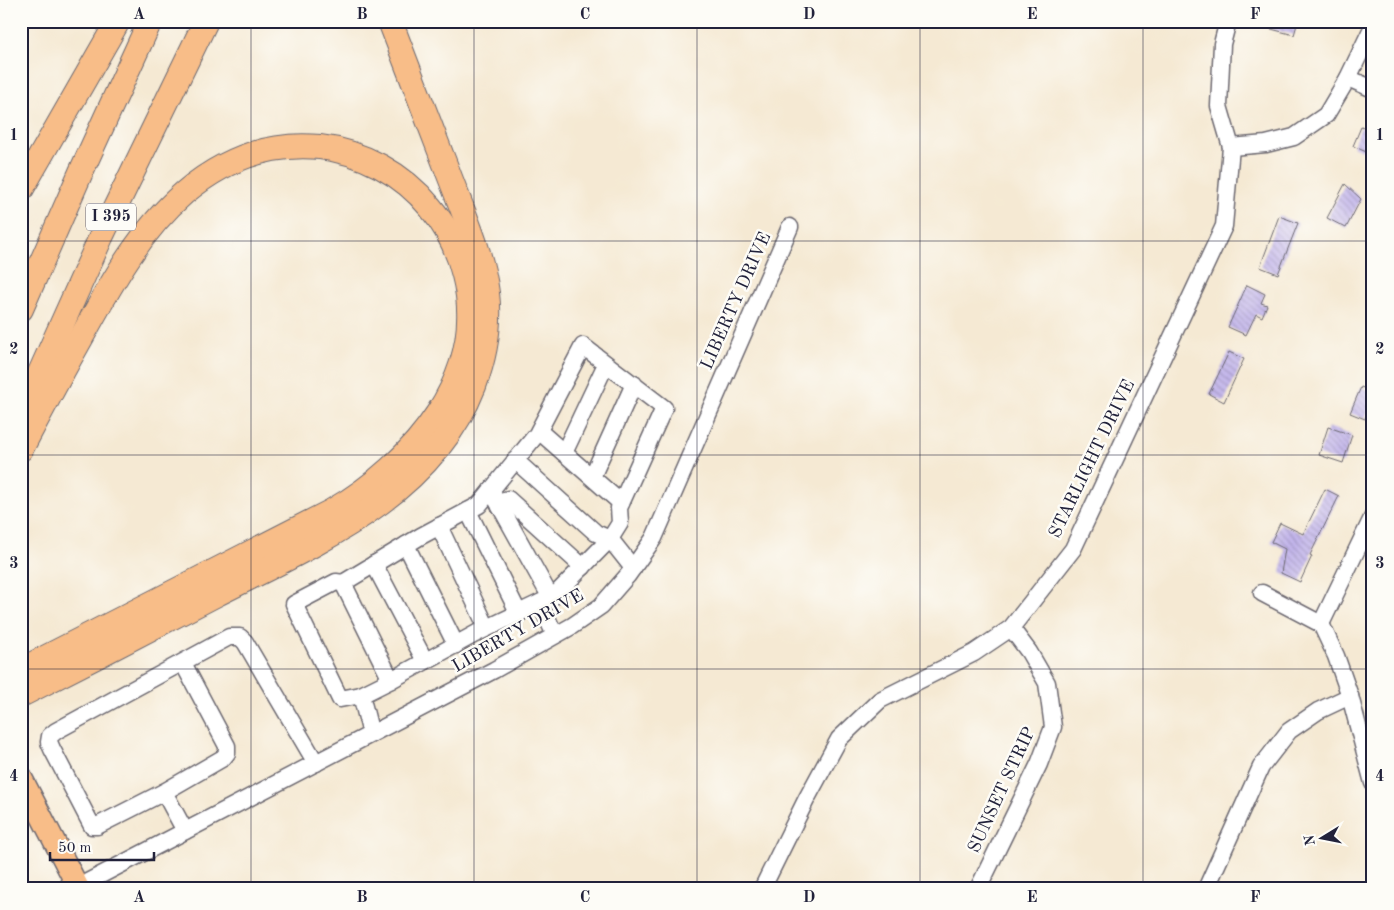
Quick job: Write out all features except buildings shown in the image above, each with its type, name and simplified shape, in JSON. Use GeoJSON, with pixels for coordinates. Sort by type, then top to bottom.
{"type":"FeatureCollection","features":[{"type":"Feature","properties":{"kind":"highway"},"geometry":{"type":"LineString","coordinates":[[21,190],[118,21]]}},
{"type":"Feature","properties":{"kind":"highway","name":"I 395"},"geometry":{"type":"LineString","coordinates":[[21,309],[76,182],[150,21]]}},
{"type":"Feature","properties":{"kind":"highway","name":"I 395"},"geometry":{"type":"LineString","coordinates":[[21,416],[98,245],[206,21]]}},
{"type":"Feature","properties":{"kind":"highway"},"geometry":{"type":"LineString","coordinates":[[21,695],[304,549],[360,517],[392,494],[421,466],[443,440],[463,408],[477,376],[485,346],[488,315],[485,282],[475,242],[390,21]]}},
{"type":"Feature","properties":{"kind":"highway"},"geometry":{"type":"LineString","coordinates":[[21,449],[92,318],[138,244],[161,215],[186,191],[213,171],[239,158],[272,148],[304,146],[327,148],[359,156],[391,172],[409,185],[435,212],[454,245],[465,280],[468,304],[467,338],[462,362],[453,386],[436,417],[397,463],[368,488],[332,511],[21,670]]}},
{"type":"Feature","properties":{"kind":"main road"},"geometry":{"type":"LineString","coordinates":[[21,777],[77,888]]}},
{"type":"Feature","properties":{"kind":"street","name":"STARLIGHT DRIVE"},"geometry":{"type":"LineString","coordinates":[[762,889],[807,798],[839,739],[880,700],[974,652],[1011,628],[1073,549],[1224,226],[1231,147],[1219,106],[1222,44],[1228,21]]}},
{"type":"Feature","properties":{"kind":"street"},"geometry":{"type":"LineString","coordinates":[[1231,147],[1266,144],[1294,137],[1326,115],[1348,78],[1373,26]]}},
{"type":"Feature","properties":{"kind":"street"},"geometry":{"type":"LineString","coordinates":[[1348,78],[1373,89]]}},
{"type":"Feature","properties":{"kind":"street","name":"LIBERTY DRIVE"},"geometry":{"type":"LineString","coordinates":[[77,888],[494,670],[556,635],[601,606],[633,568],[654,538],[790,227]]}},
{"type":"Feature","properties":{"kind":"street"},"geometry":{"type":"LineString","coordinates":[[582,346],[634,384],[664,408],[621,503],[619,508],[620,524],[610,539],[554,596],[546,601],[487,628],[360,695],[340,699],[294,604],[336,582],[343,583],[439,526],[479,505],[539,431],[582,346]]}},
{"type":"Feature","properties":{"kind":"street"},"geometry":{"type":"LineString","coordinates":[[564,453],[606,364]]}},
{"type":"Feature","properties":{"kind":"street"},"geometry":{"type":"LineString","coordinates":[[592,477],[634,384]]}},
{"type":"Feature","properties":{"kind":"street"},"geometry":{"type":"LineString","coordinates":[[539,431],[621,503]]}},
{"type":"Feature","properties":{"kind":"street"},"geometry":{"type":"LineString","coordinates":[[515,460],[596,533],[610,539],[633,568]]}},
{"type":"Feature","properties":{"kind":"street"},"geometry":{"type":"LineString","coordinates":[[491,490],[546,601],[556,635]]}},
{"type":"Feature","properties":{"kind":"street"},"geometry":{"type":"LineString","coordinates":[[500,507],[508,499],[583,567]]}},
{"type":"Feature","properties":{"kind":"street"},"geometry":{"type":"LineString","coordinates":[[468,511],[518,614]]}},
{"type":"Feature","properties":{"kind":"street"},"geometry":{"type":"LineString","coordinates":[[1321,624],[1373,516]]}},
{"type":"Feature","properties":{"kind":"street"},"geometry":{"type":"LineString","coordinates":[[439,526],[487,628]]}},
{"type":"Feature","properties":{"kind":"street"},"geometry":{"type":"LineString","coordinates":[[406,545],[456,645]]}},
{"type":"Feature","properties":{"kind":"street"},"geometry":{"type":"LineString","coordinates":[[374,564],[425,662]]}},
{"type":"Feature","properties":{"kind":"street"},"geometry":{"type":"LineString","coordinates":[[343,583],[391,680]]}},
{"type":"Feature","properties":{"kind":"street"},"geometry":{"type":"LineString","coordinates":[[1262,593],[1321,624],[1336,656],[1350,696],[1373,783]]}},
{"type":"Feature","properties":{"kind":"street","name":"SUNSET STRIP"},"geometry":{"type":"LineString","coordinates":[[978,889],[1039,764],[1053,727],[1046,683],[1029,652],[1011,628]]}},
{"type":"Feature","properties":{"kind":"street"},"geometry":{"type":"LineString","coordinates":[[183,663],[227,746],[227,753],[223,758],[164,792],[98,826],[92,826],[52,750],[50,736],[229,637],[240,637],[245,642],[316,763]]}},
{"type":"Feature","properties":{"kind":"street"},"geometry":{"type":"LineString","coordinates":[[360,695],[371,734]]}},
{"type":"Feature","properties":{"kind":"street"},"geometry":{"type":"LineString","coordinates":[[1206,889],[1261,768],[1289,731],[1318,712],[1350,696]]}},
{"type":"Feature","properties":{"kind":"street"},"geometry":{"type":"LineString","coordinates":[[164,792],[185,831]]}}]}
